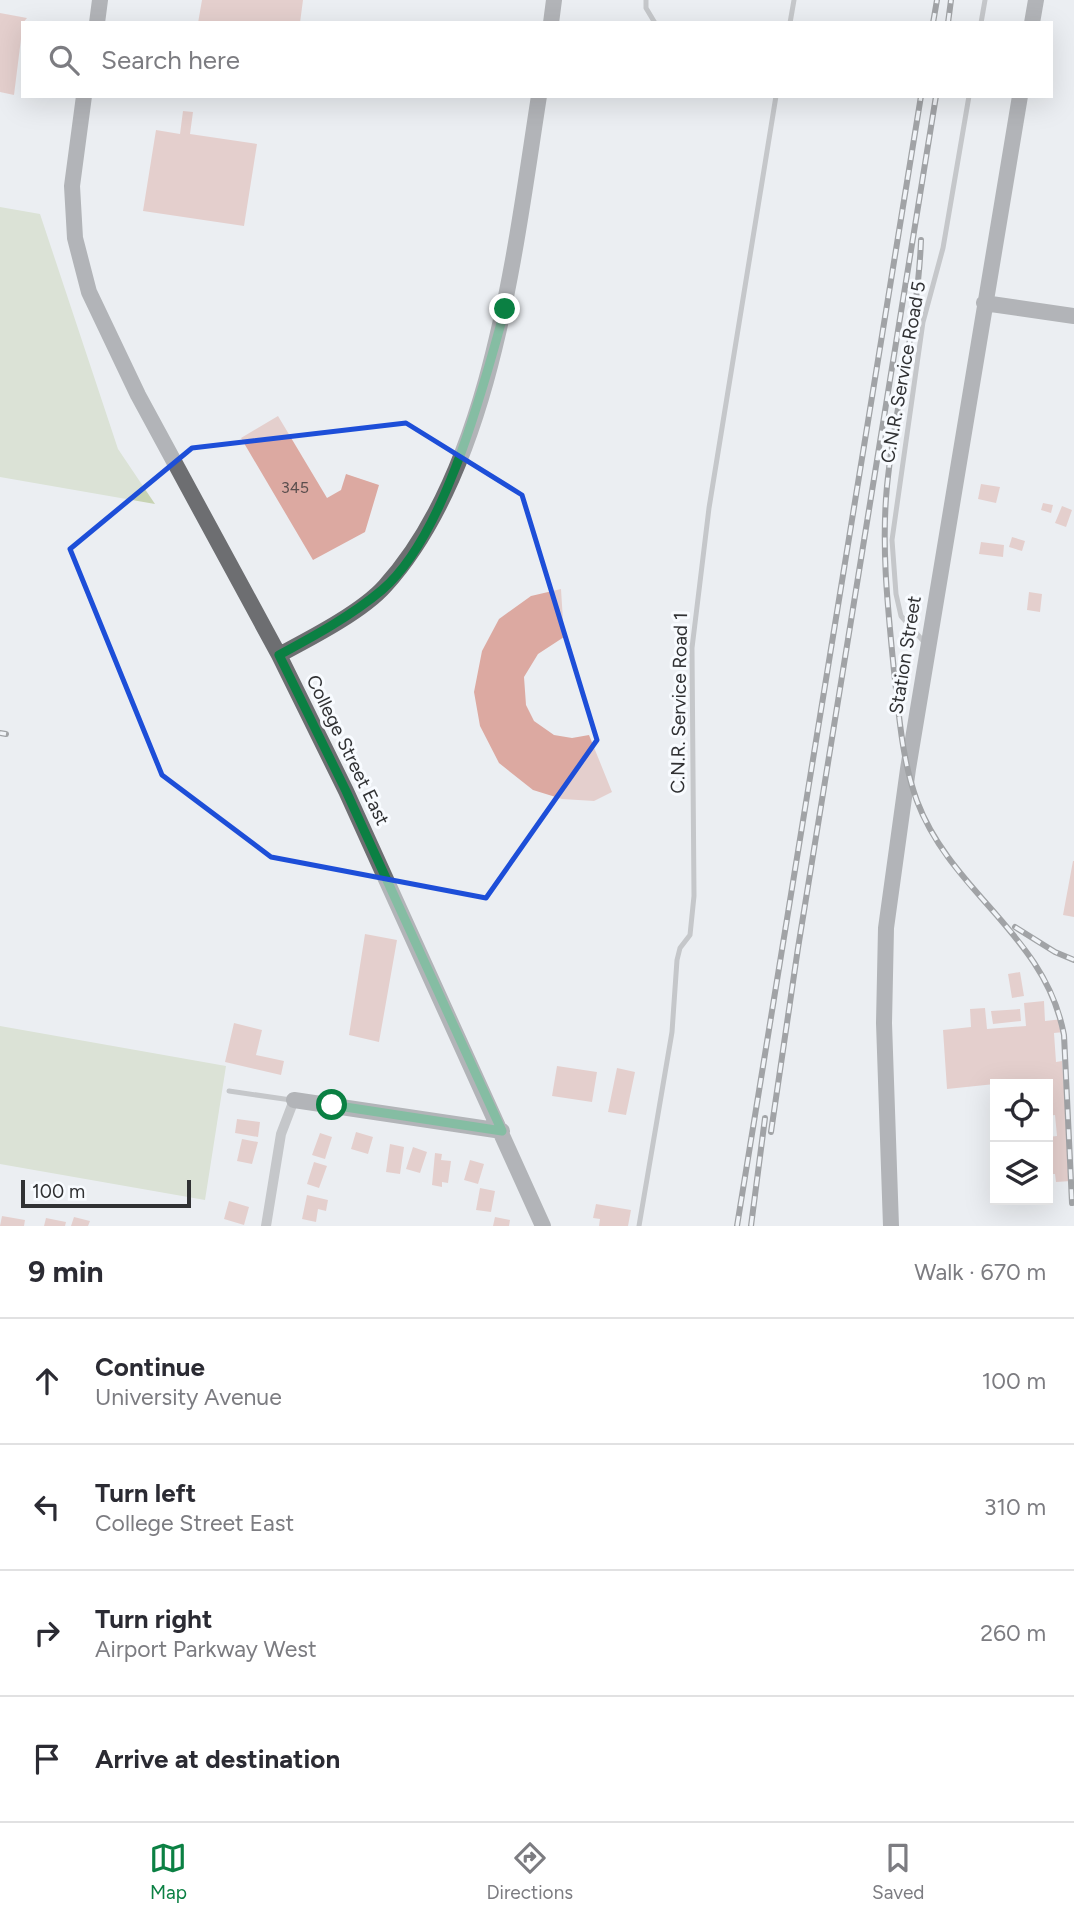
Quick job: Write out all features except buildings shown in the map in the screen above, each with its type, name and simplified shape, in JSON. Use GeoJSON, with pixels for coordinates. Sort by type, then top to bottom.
{"type":"FeatureCollection","features":[{"type":"Feature","properties":{"kind":"street"},"geometry":{"type":"LineString","coordinates":[[97,21],[100,0]]}},
{"type":"Feature","properties":{"kind":"street"},"geometry":{"type":"LineString","coordinates":[[551,21],[554,0]]}},
{"type":"Feature","properties":{"kind":"street"},"geometry":{"type":"LineString","coordinates":[[1032,21],[1036,0]]}},
{"type":"Feature","properties":{"kind":"street","name":"College Street East"},"geometry":{"type":"LineString","coordinates":[[84,98],[72,186],[75,238],[89,292],[138,395],[279,655],[346,791],[543,1226]]}},
{"type":"Feature","properties":{"kind":"street"},"geometry":{"type":"LineString","coordinates":[[279,655],[320,633],[383,589],[414,551],[443,495],[471,427],[505,309],[539,98]]}},
{"type":"Feature","properties":{"kind":"street","name":"Station Street"},"geometry":{"type":"LineString","coordinates":[[891,1226],[884,1023],[886,928],[928,645],[1020,98]]}},
{"type":"Feature","properties":{"kind":"street"},"geometry":{"type":"LineString","coordinates":[[984,303],[1074,316]]}},
{"type":"Feature","properties":{"kind":"street"},"geometry":{"type":"LineString","coordinates":[[266,1226],[281,1133],[294,1100],[502,1131]]}},
{"type":"Feature","properties":{"kind":"lane"},"geometry":{"type":"LineString","coordinates":[[646,0],[646,8],[654,21]]}},
{"type":"Feature","properties":{"kind":"lane"},"geometry":{"type":"LineString","coordinates":[[790,21],[794,0]]}},
{"type":"Feature","properties":{"kind":"lane"},"geometry":{"type":"LineString","coordinates":[[981,21],[985,0]]}},
{"type":"Feature","properties":{"kind":"lane","name":"C.N.R. Service Road 1"},"geometry":{"type":"LineString","coordinates":[[639,1226],[672,1032],[677,960],[680,948],[690,935],[694,896],[691,685],[696,602],[704,571],[709,508],[776,98]]}},
{"type":"Feature","properties":{"kind":"lane","name":"C.N.R. Service Road 5"},"geometry":{"type":"LineString","coordinates":[[928,645],[915,635],[901,616],[896,593],[892,540],[923,322],[943,248],[969,98]]}},
{"type":"Feature","properties":{"kind":"lane"},"geometry":{"type":"LineString","coordinates":[[229,1091],[294,1100]]}},
{"type":"Feature","properties":{"kind":"highlighted area"},"geometry":{"type":"Polygon","coordinates":[[[406,423],[522,495],[597,740],[486,898],[271,857],[162,775],[70,549],[192,448],[406,423]]]}},
{"type":"Feature","properties":{"kind":"green space"},"geometry":{"type":"Polygon","coordinates":[[[0,207],[40,214],[118,449],[155,504],[0,477],[0,207]]]}},
{"type":"Feature","properties":{"kind":"green space"},"geometry":{"type":"Polygon","coordinates":[[[0,1026],[226,1066],[205,1200],[0,1164],[0,1026]]]}},
{"type":"Feature","properties":{"kind":"railway"},"geometry":{"type":"LineString","coordinates":[[933,21],[937,0]]}},
{"type":"Feature","properties":{"kind":"railway"},"geometry":{"type":"LineString","coordinates":[[948,21],[951,0]]}},
{"type":"Feature","properties":{"kind":"railway"},"geometry":{"type":"LineString","coordinates":[[737,1226],[921,98]]}},
{"type":"Feature","properties":{"kind":"railway"},"geometry":{"type":"LineString","coordinates":[[771,1132],[798,948],[936,98]]}},
{"type":"Feature","properties":{"kind":"railway"},"geometry":{"type":"LineString","coordinates":[[921,240],[916,302],[885,509],[888,602],[902,737],[917,801],[933,834],[952,863],[1018,941],[1038,969],[1054,1000],[1064,1035],[1072,1203]]}},
{"type":"Feature","properties":{"kind":"railway"},"geometry":{"type":"LineString","coordinates":[[0,733],[6,734]]}},
{"type":"Feature","properties":{"kind":"railway"},"geometry":{"type":"LineString","coordinates":[[1015,927],[1055,952],[1074,960]]}},
{"type":"Feature","properties":{"kind":"railway"},"geometry":{"type":"LineString","coordinates":[[751,1226],[765,1118]]}},
{"type":"Feature","properties":{"kind":"route"},"geometry":{"type":"LineString","coordinates":[[332,1105],[502,1131],[346,791],[279,655],[320,633],[383,589],[414,551],[443,495],[471,427],[505,309]]}}]}
